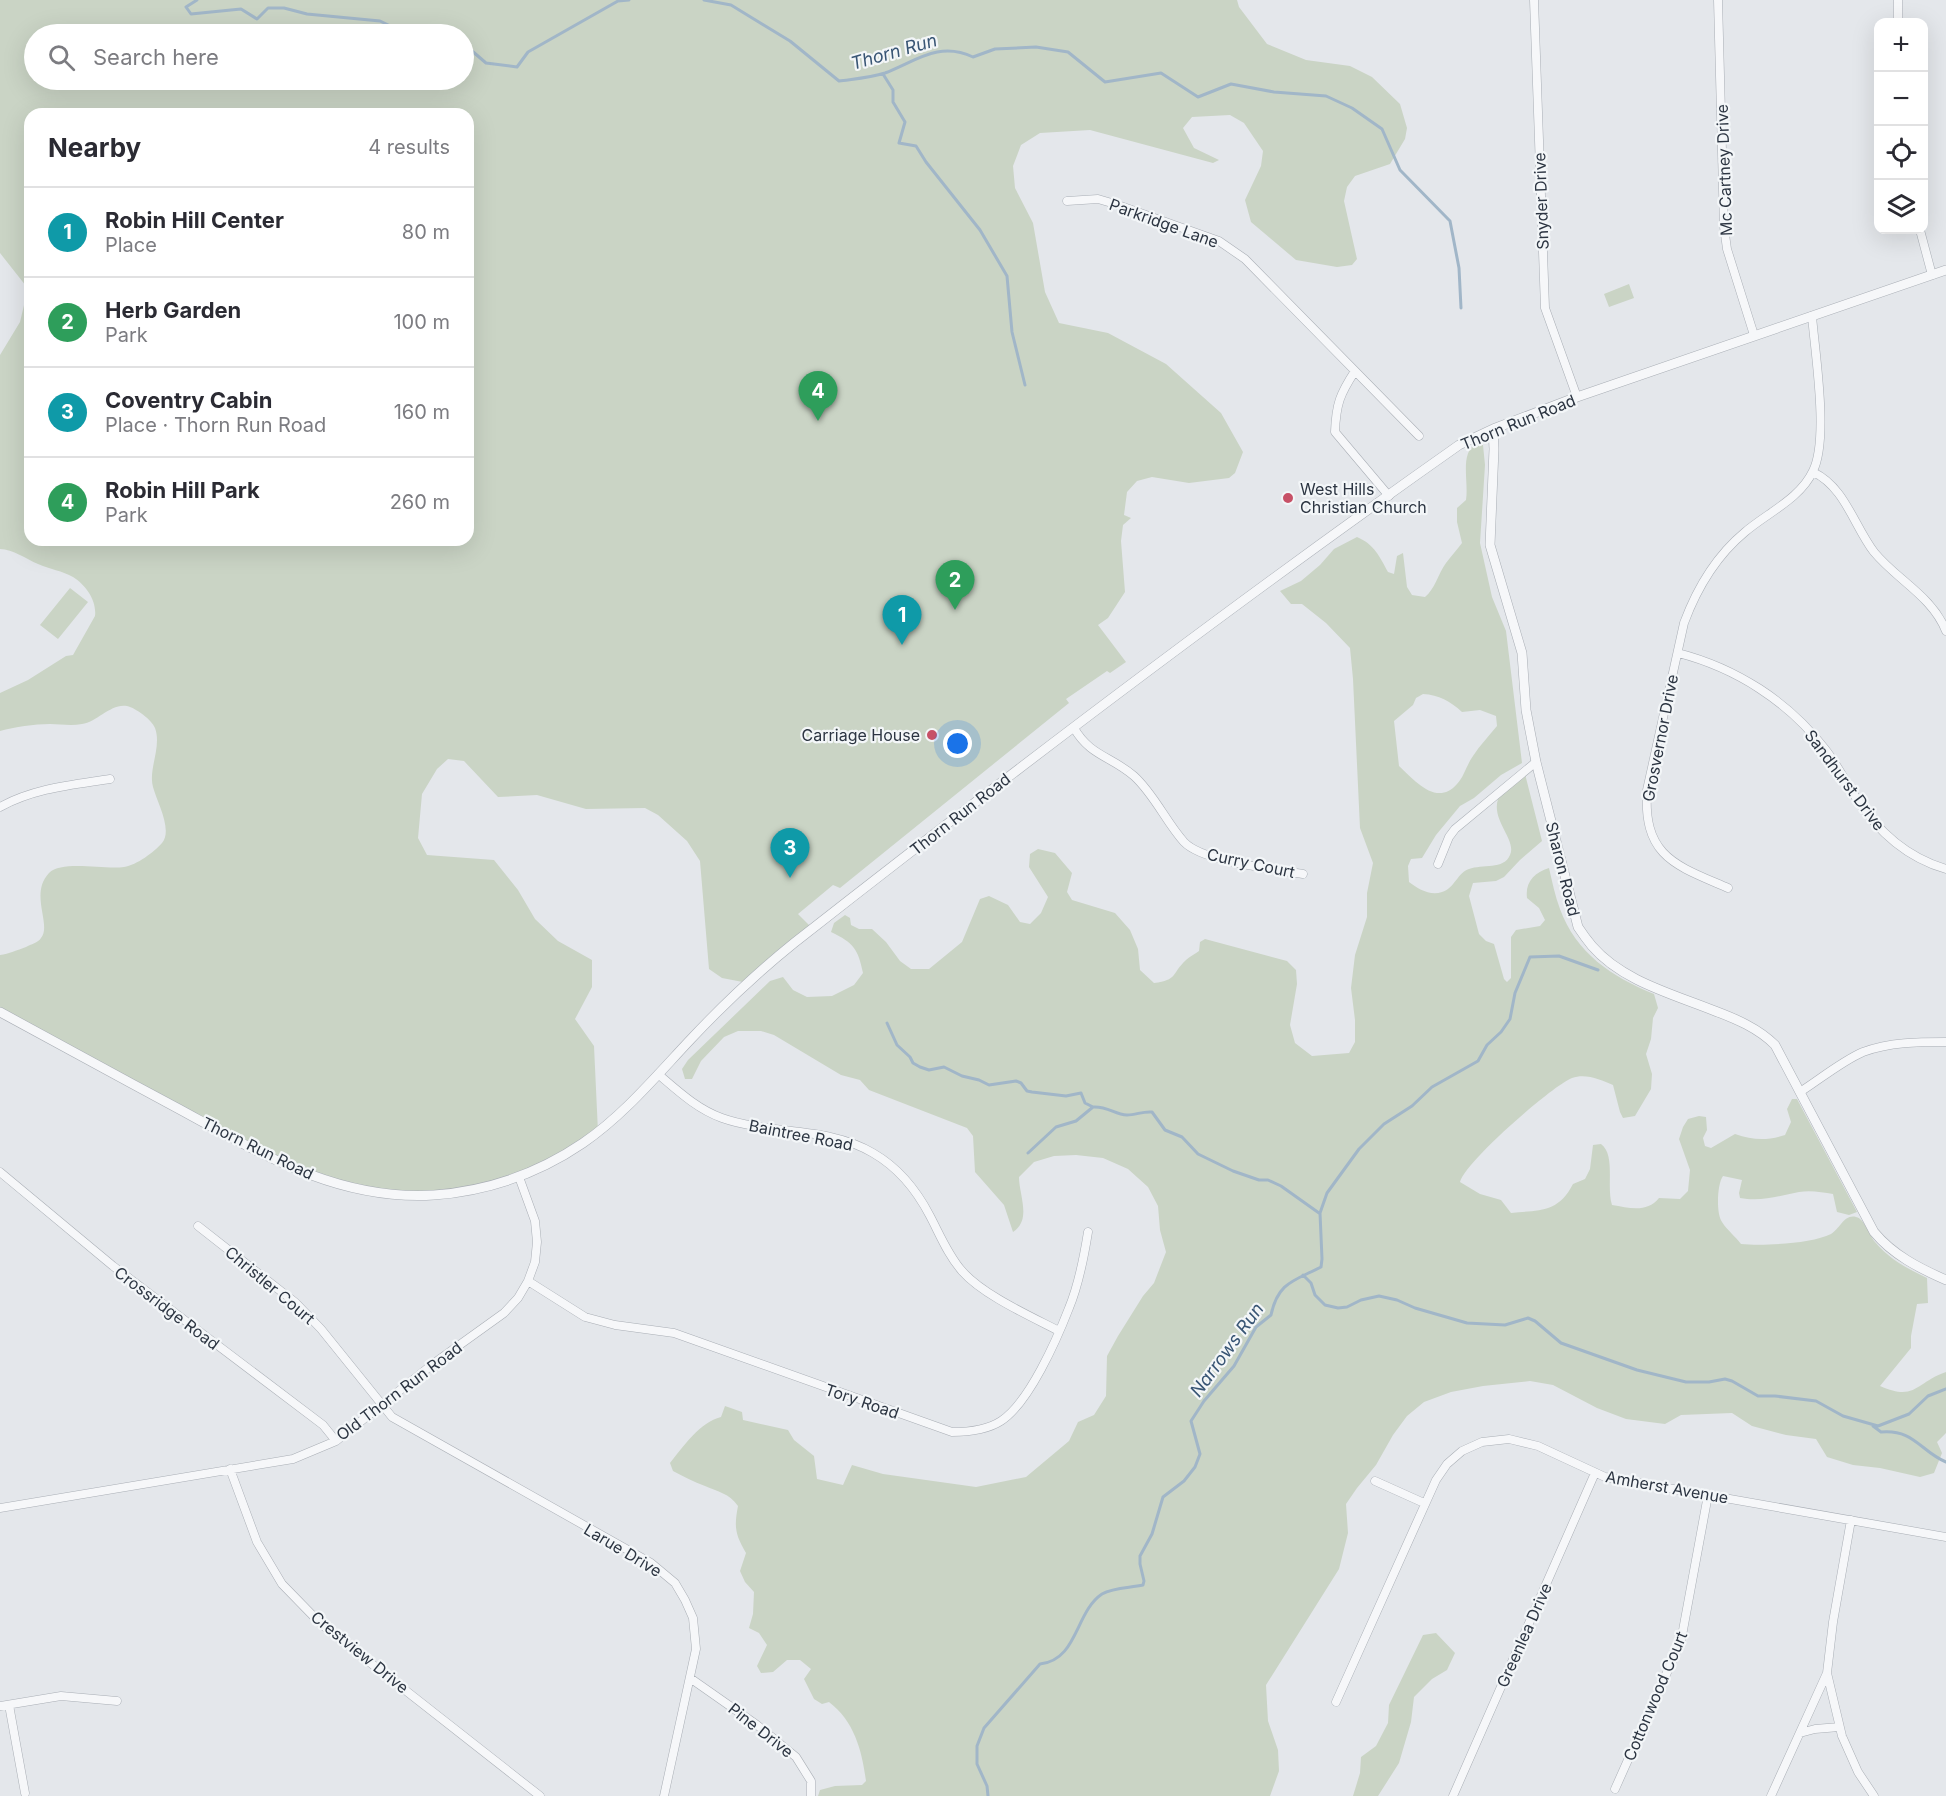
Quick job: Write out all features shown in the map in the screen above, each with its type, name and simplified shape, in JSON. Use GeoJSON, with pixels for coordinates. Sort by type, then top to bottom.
{"type":"FeatureCollection","features":[{"type":"Feature","properties":{"kind":"street","name":"Snyder Drive"},"geometry":{"type":"LineString","coordinates":[[1534,0],[1545,308],[1577,398]]}},
{"type":"Feature","properties":{"kind":"street","name":"Mc Cartney Drive"},"geometry":{"type":"LineString","coordinates":[[1718,0],[1724,227],[1728,249],[1754,336]]}},
{"type":"Feature","properties":{"kind":"street"},"geometry":{"type":"LineString","coordinates":[[1898,0],[1898,18]]}},
{"type":"Feature","properties":{"kind":"street","name":"Parkridge Lane"},"geometry":{"type":"LineString","coordinates":[[1067,201],[1098,199],[1219,241],[1245,260],[1419,436]]}},
{"type":"Feature","properties":{"kind":"street"},"geometry":{"type":"LineString","coordinates":[[1921,234],[1932,275]]}},
{"type":"Feature","properties":{"kind":"street","name":"Thorn Run Road"},"geometry":{"type":"LineString","coordinates":[[0,1012],[273,1159],[331,1183],[387,1193],[434,1195],[479,1188],[519,1177],[569,1152],[598,1132],[724,1005],[792,945],[1179,648],[1459,445],[1492,429],[1577,398],[1946,270]]}},
{"type":"Feature","properties":{"kind":"street"},"geometry":{"type":"LineString","coordinates":[[1678,653],[1684,623],[1692,600],[1711,568],[1734,541],[1792,497],[1813,472],[1820,444],[1820,424],[1812,316]]}},
{"type":"Feature","properties":{"kind":"street"},"geometry":{"type":"LineString","coordinates":[[1354,371],[1341,393],[1336,413],[1335,432],[1389,496]]}},
{"type":"Feature","properties":{"kind":"street","name":"Sharon Road"},"geometry":{"type":"LineString","coordinates":[[1492,429],[1494,448],[1490,545],[1522,653],[1526,710],[1536,762],[1578,927],[1592,947],[1614,966],[1644,983],[1728,1016],[1763,1033],[1775,1045],[1874,1232],[1902,1257],[1946,1280]]}},
{"type":"Feature","properties":{"kind":"street"},"geometry":{"type":"LineString","coordinates":[[1813,472],[1832,486],[1848,507],[1857,527],[1875,553],[1927,601],[1946,631]]}},
{"type":"Feature","properties":{"kind":"street","name":"Sandhurst Drive"},"geometry":{"type":"LineString","coordinates":[[1678,653],[1702,659],[1732,671],[1756,685],[1815,736],[1864,810],[1884,834],[1914,856],[1946,869]]}},
{"type":"Feature","properties":{"kind":"street","name":"Grosvernor Drive"},"geometry":{"type":"LineString","coordinates":[[1678,653],[1648,781],[1647,820],[1652,837],[1668,858],[1684,869],[1728,888]]}},
{"type":"Feature","properties":{"kind":"street","name":"Curry Court"},"geometry":{"type":"LineString","coordinates":[[1074,728],[1080,739],[1090,749],[1134,777],[1189,846],[1215,857],[1303,874]]}},
{"type":"Feature","properties":{"kind":"street"},"geometry":{"type":"LineString","coordinates":[[1438,864],[1449,837],[1455,829],[1536,762]]}},
{"type":"Feature","properties":{"kind":"street"},"geometry":{"type":"LineString","coordinates":[[0,807],[22,796],[49,788],[110,779]]}},
{"type":"Feature","properties":{"kind":"street"},"geometry":{"type":"LineString","coordinates":[[1800,1092],[1861,1053],[1882,1046],[1904,1043],[1946,1042]]}},
{"type":"Feature","properties":{"kind":"street","name":"Baintree Road"},"geometry":{"type":"LineString","coordinates":[[658,1074],[700,1107],[722,1118],[841,1141],[874,1153],[909,1182],[922,1201],[950,1254],[968,1277],[983,1288],[1059,1331]]}},
{"type":"Feature","properties":{"kind":"street","name":"Crossridge Road"},"geometry":{"type":"LineString","coordinates":[[0,1172],[113,1266],[323,1425],[336,1441]]}},
{"type":"Feature","properties":{"kind":"street","name":"Old Thorn Run Road"},"geometry":{"type":"LineString","coordinates":[[0,1508],[292,1459],[336,1441],[433,1364],[504,1313],[518,1298],[535,1262],[537,1242],[535,1221],[519,1177]]}},
{"type":"Feature","properties":{"kind":"street","name":"Christler Court"},"geometry":{"type":"LineString","coordinates":[[198,1226],[296,1303],[321,1329],[382,1404]]}},
{"type":"Feature","properties":{"kind":"street","name":"Tory Road"},"geometry":{"type":"LineString","coordinates":[[528,1281],[585,1317],[615,1325],[674,1333],[952,1432],[968,1432],[1000,1422],[1013,1412],[1025,1396],[1070,1307],[1088,1232]]}},
{"type":"Feature","properties":{"kind":"street","name":"Larue Drive"},"geometry":{"type":"LineString","coordinates":[[382,1404],[392,1417],[651,1563],[675,1583],[693,1618],[696,1649],[664,1796]]}},
{"type":"Feature","properties":{"kind":"street","name":"Amherst Avenue"},"geometry":{"type":"LineString","coordinates":[[1336,1702],[1436,1480],[1447,1464],[1462,1451],[1492,1440],[1509,1439],[1528,1443],[1595,1473],[1615,1479],[1946,1537]]}},
{"type":"Feature","properties":{"kind":"street","name":"Crestview Drive"},"geometry":{"type":"LineString","coordinates":[[230,1469],[257,1542],[282,1584],[321,1624],[540,1796]]}},
{"type":"Feature","properties":{"kind":"street","name":"Greenlea Drive"},"geometry":{"type":"LineString","coordinates":[[1453,1796],[1595,1473]]}},
{"type":"Feature","properties":{"kind":"street"},"geometry":{"type":"LineString","coordinates":[[1375,1481],[1424,1503]]}},
{"type":"Feature","properties":{"kind":"street","name":"Cottonwood Court"},"geometry":{"type":"LineString","coordinates":[[1615,1789],[1681,1641],[1708,1495]]}},
{"type":"Feature","properties":{"kind":"street"},"geometry":{"type":"LineString","coordinates":[[1772,1796],[1827,1673],[1833,1622],[1851,1520]]}},
{"type":"Feature","properties":{"kind":"street"},"geometry":{"type":"LineString","coordinates":[[1827,1673],[1839,1727],[1852,1759],[1874,1796]]}},
{"type":"Feature","properties":{"kind":"street","name":"Pine Drive"},"geometry":{"type":"LineString","coordinates":[[690,1678],[757,1725],[796,1756],[810,1781],[811,1796]]}},
{"type":"Feature","properties":{"kind":"street"},"geometry":{"type":"LineString","coordinates":[[0,1706],[61,1696],[117,1701]]}},
{"type":"Feature","properties":{"kind":"street"},"geometry":{"type":"LineString","coordinates":[[9,1705],[25,1793]]}},
{"type":"Feature","properties":{"kind":"street"},"geometry":{"type":"LineString","coordinates":[[1800,1733],[1839,1727]]}},
{"type":"Feature","properties":{"kind":"green space"},"geometry":{"type":"Polygon","coordinates":[[[0,0],[1237,0],[1239,7],[1267,44],[1306,60],[1350,66],[1372,77],[1400,104],[1407,128],[1405,139],[1390,164],[1355,176],[1347,187],[1344,201],[1357,259],[1352,265],[1337,267],[1296,260],[1251,222],[1245,200],[1261,166],[1263,151],[1244,123],[1230,115],[1192,117],[1183,128],[1194,148],[1219,160],[1213,163],[1090,130],[1040,133],[1021,145],[1013,166],[1015,188],[1033,223],[1045,292],[1059,323],[1108,333],[1166,364],[1221,413],[1243,452],[1235,473],[1229,478],[1189,483],[1152,477],[1137,481],[1127,492],[1124,515],[1131,518],[1123,525],[1121,541],[1125,592],[1108,618],[1098,625],[1126,662],[1110,673],[1107,671],[1066,699],[1069,703],[840,888],[833,885],[798,914],[813,929],[748,983],[722,978],[709,969],[700,861],[687,841],[658,815],[645,808],[586,809],[537,795],[498,797],[464,761],[448,759],[437,769],[422,794],[418,838],[427,855],[494,860],[518,890],[535,919],[558,941],[592,960],[592,987],[575,1019],[594,1046],[598,1132],[587,1141],[499,1183],[408,1195],[302,1172],[0,1012],[0,955],[26,947],[41,938],[44,925],[41,890],[43,881],[49,873],[55,869],[73,866],[116,868],[129,866],[145,858],[159,847],[166,831],[152,780],[157,735],[155,728],[147,718],[131,707],[115,707],[88,723],[38,725],[0,731],[0,693],[28,680],[66,656],[73,655],[95,616],[95,610],[90,594],[73,577],[38,564],[15,552],[0,549],[0,355],[20,322],[24,305],[24,546],[474,546],[474,108],[24,108],[24,283],[0,253],[0,0]]]}},
{"type":"Feature","properties":{"kind":"green space"},"geometry":{"type":"Polygon","coordinates":[[[1629,284],[1634,298],[1609,307],[1604,294],[1629,284]]]}},
{"type":"Feature","properties":{"kind":"green space"},"geometry":{"type":"Polygon","coordinates":[[[1477,443],[1483,445],[1485,465],[1480,543],[1492,597],[1506,631],[1522,763],[1501,775],[1474,798],[1460,806],[1436,835],[1422,858],[1411,859],[1408,866],[1409,882],[1420,889],[1438,893],[1450,888],[1465,871],[1498,865],[1507,860],[1511,849],[1498,815],[1498,799],[1506,788],[1525,774],[1542,841],[1504,877],[1496,881],[1473,883],[1469,896],[1479,934],[1486,941],[1494,944],[1504,979],[1507,982],[1511,978],[1511,937],[1516,930],[1540,926],[1545,920],[1539,908],[1527,898],[1527,887],[1532,879],[1549,868],[1555,894],[1567,925],[1586,951],[1597,962],[1624,980],[1654,994],[1658,1008],[1653,1018],[1651,1039],[1646,1054],[1652,1074],[1651,1089],[1635,1116],[1623,1118],[1613,1085],[1588,1077],[1572,1078],[1547,1095],[1492,1142],[1465,1172],[1460,1182],[1480,1194],[1501,1200],[1511,1213],[1547,1208],[1561,1200],[1573,1184],[1585,1179],[1590,1169],[1593,1145],[1601,1144],[1608,1156],[1612,1205],[1644,1208],[1659,1198],[1680,1199],[1688,1191],[1690,1170],[1679,1139],[1688,1119],[1706,1117],[1707,1130],[1703,1138],[1705,1146],[1711,1148],[1735,1134],[1754,1139],[1772,1138],[1785,1135],[1791,1122],[1787,1109],[1792,1099],[1797,1099],[1857,1212],[1849,1215],[1837,1212],[1833,1194],[1812,1191],[1763,1199],[1740,1198],[1742,1180],[1723,1176],[1718,1192],[1720,1218],[1741,1244],[1761,1245],[1786,1244],[1822,1237],[1834,1232],[1848,1218],[1856,1217],[1862,1221],[1875,1242],[1886,1254],[1927,1278],[1928,1303],[1917,1304],[1911,1348],[1880,1386],[1901,1392],[1909,1391],[1946,1372],[1946,1433],[1937,1442],[1942,1453],[1934,1473],[1920,1477],[1880,1468],[1853,1465],[1827,1457],[1816,1439],[1786,1435],[1752,1426],[1732,1413],[1681,1415],[1665,1424],[1626,1419],[1597,1408],[1553,1385],[1530,1381],[1451,1392],[1424,1402],[1407,1416],[1376,1465],[1346,1504],[1348,1533],[1339,1569],[1266,1685],[1268,1721],[1278,1750],[1279,1771],[1270,1796],[818,1796],[820,1790],[835,1786],[862,1785],[866,1781],[859,1747],[851,1727],[829,1702],[822,1704],[814,1699],[804,1679],[811,1669],[800,1660],[787,1660],[773,1672],[761,1673],[757,1666],[767,1645],[759,1633],[749,1628],[753,1614],[754,1592],[745,1582],[740,1571],[746,1553],[736,1530],[738,1506],[727,1496],[673,1471],[670,1463],[699,1429],[721,1417],[725,1406],[742,1412],[743,1420],[788,1430],[794,1440],[814,1456],[817,1479],[843,1485],[852,1465],[883,1474],[976,1487],[1026,1477],[1069,1441],[1078,1422],[1094,1415],[1106,1396],[1107,1356],[1143,1296],[1154,1283],[1166,1252],[1160,1230],[1158,1206],[1148,1187],[1128,1169],[1103,1158],[1076,1155],[1054,1156],[1034,1162],[1019,1177],[1023,1214],[1019,1227],[1013,1232],[1004,1205],[975,1172],[973,1136],[967,1128],[869,1090],[860,1080],[841,1075],[774,1035],[761,1031],[738,1031],[724,1037],[701,1061],[692,1079],[685,1079],[682,1069],[688,1060],[770,981],[783,977],[793,990],[807,997],[832,996],[854,985],[863,973],[857,952],[850,943],[831,932],[834,923],[845,915],[850,918],[851,925],[859,929],[872,929],[886,942],[900,961],[911,969],[929,969],[962,942],[980,899],[989,896],[1008,905],[1020,922],[1030,924],[1041,913],[1048,897],[1029,867],[1030,854],[1038,849],[1055,853],[1072,873],[1067,892],[1072,900],[1115,913],[1130,930],[1138,949],[1140,970],[1154,983],[1171,978],[1186,960],[1199,951],[1200,942],[1205,939],[1287,961],[1296,970],[1297,984],[1290,1025],[1295,1043],[1312,1056],[1349,1053],[1355,1042],[1351,988],[1355,955],[1367,917],[1367,893],[1373,863],[1360,828],[1350,648],[1326,623],[1302,604],[1291,604],[1280,591],[1301,581],[1334,549],[1357,537],[1372,547],[1388,572],[1394,574],[1397,556],[1403,553],[1407,587],[1412,595],[1425,597],[1446,563],[1462,543],[1457,522],[1457,508],[1466,500],[1466,460],[1471,447],[1477,443]],[[1423,694],[1416,698],[1413,705],[1394,721],[1399,766],[1419,784],[1434,792],[1442,793],[1459,781],[1471,759],[1497,726],[1496,716],[1480,710],[1462,712],[1444,699],[1423,694]]]}},
{"type":"Feature","properties":{"kind":"green space"},"geometry":{"type":"Polygon","coordinates":[[[70,588],[88,602],[58,639],[40,625],[70,588]]]}},
{"type":"Feature","properties":{"kind":"green space"},"geometry":{"type":"Polygon","coordinates":[[[1436,1633],[1455,1653],[1447,1670],[1432,1679],[1414,1697],[1411,1722],[1399,1763],[1378,1796],[1353,1796],[1360,1773],[1361,1757],[1376,1746],[1388,1723],[1389,1705],[1423,1635],[1436,1633]]]}},
{"type":"Feature","properties":{"kind":"waterway","name":"Thorn Run"},"geometry":{"type":"LineString","coordinates":[[197,0],[186,7],[191,14],[241,9],[257,19],[268,8],[284,8],[307,14],[380,21],[386,24]]}},
{"type":"Feature","properties":{"kind":"waterway","name":"Thorn Run"},"geometry":{"type":"LineString","coordinates":[[474,53],[486,63],[517,67],[528,52],[618,1],[629,0]]}},
{"type":"Feature","properties":{"kind":"waterway","name":"Thorn Run"},"geometry":{"type":"LineString","coordinates":[[704,0],[731,5],[790,41],[839,81],[879,75],[938,52],[949,51],[973,57],[995,49],[1036,47],[1068,52],[1105,82],[1161,73],[1198,97],[1231,84],[1274,92],[1326,96],[1352,108],[1382,129],[1400,170],[1450,221],[1459,268],[1461,308]]}},
{"type":"Feature","properties":{"kind":"waterway"},"geometry":{"type":"LineString","coordinates":[[883,74],[893,90],[893,102],[905,122],[899,143],[916,146],[980,230],[1007,276],[1012,332],[1025,385]]}},
{"type":"Feature","properties":{"kind":"waterway","name":"Narrows Run"},"geometry":{"type":"LineString","coordinates":[[988,1796],[987,1786],[977,1764],[977,1746],[984,1728],[1040,1664],[1052,1661],[1062,1654],[1093,1602],[1107,1592],[1143,1585],[1140,1556],[1152,1534],[1163,1497],[1184,1481],[1195,1467],[1200,1454],[1191,1421],[1204,1401],[1234,1366],[1256,1327],[1271,1315],[1274,1304],[1283,1289],[1321,1267],[1320,1213],[1327,1193],[1359,1149],[1384,1124],[1412,1106],[1432,1087],[1478,1061],[1487,1045],[1501,1032],[1510,1019],[1515,993],[1530,957],[1559,956],[1598,970]]}},
{"type":"Feature","properties":{"kind":"waterway"},"geometry":{"type":"LineString","coordinates":[[887,1023],[897,1045],[913,1063],[920,1067],[929,1070],[944,1067],[989,1085],[1016,1081],[1021,1083],[1027,1091],[1032,1092],[1066,1096],[1081,1093],[1085,1103],[1093,1107]]}},
{"type":"Feature","properties":{"kind":"waterway"},"geometry":{"type":"LineString","coordinates":[[1028,1153],[1056,1127],[1076,1121],[1093,1107],[1127,1115],[1152,1112],[1165,1130],[1182,1137],[1198,1154],[1233,1171],[1259,1180],[1268,1180],[1281,1186],[1319,1213]]}},
{"type":"Feature","properties":{"kind":"waterway"},"geometry":{"type":"LineString","coordinates":[[1303,1275],[1311,1283],[1315,1295],[1325,1305],[1338,1308],[1347,1307],[1361,1300],[1379,1296],[1467,1323],[1505,1325],[1528,1318],[1535,1321],[1561,1343],[1637,1370],[1686,1382],[1725,1379],[1758,1396],[1816,1401],[1843,1416],[1878,1426],[1909,1414],[1928,1396],[1946,1389]]}},
{"type":"Feature","properties":{"kind":"waterway"},"geometry":{"type":"LineString","coordinates":[[1873,1426],[1881,1432],[1892,1432],[1909,1437],[1946,1462]]}},
{"type":"Feature","properties":{"kind":"place","name":"Robin Hill Park"},"geometry":{"type":"Point","coordinates":[818,421]}},
{"type":"Feature","properties":{"kind":"place","name":"West Hills Christian Church"},"geometry":{"type":"Point","coordinates":[1288,498]}},
{"type":"Feature","properties":{"kind":"place","name":"Herb Garden"},"geometry":{"type":"Point","coordinates":[955,610]}},
{"type":"Feature","properties":{"kind":"place","name":"Robin Hill Center"},"geometry":{"type":"Point","coordinates":[902,645]}},
{"type":"Feature","properties":{"kind":"place","name":"Carriage House"},"geometry":{"type":"Point","coordinates":[932,735]}},
{"type":"Feature","properties":{"kind":"place","name":"Coventry Cabin"},"geometry":{"type":"Point","coordinates":[790,878]}}]}
